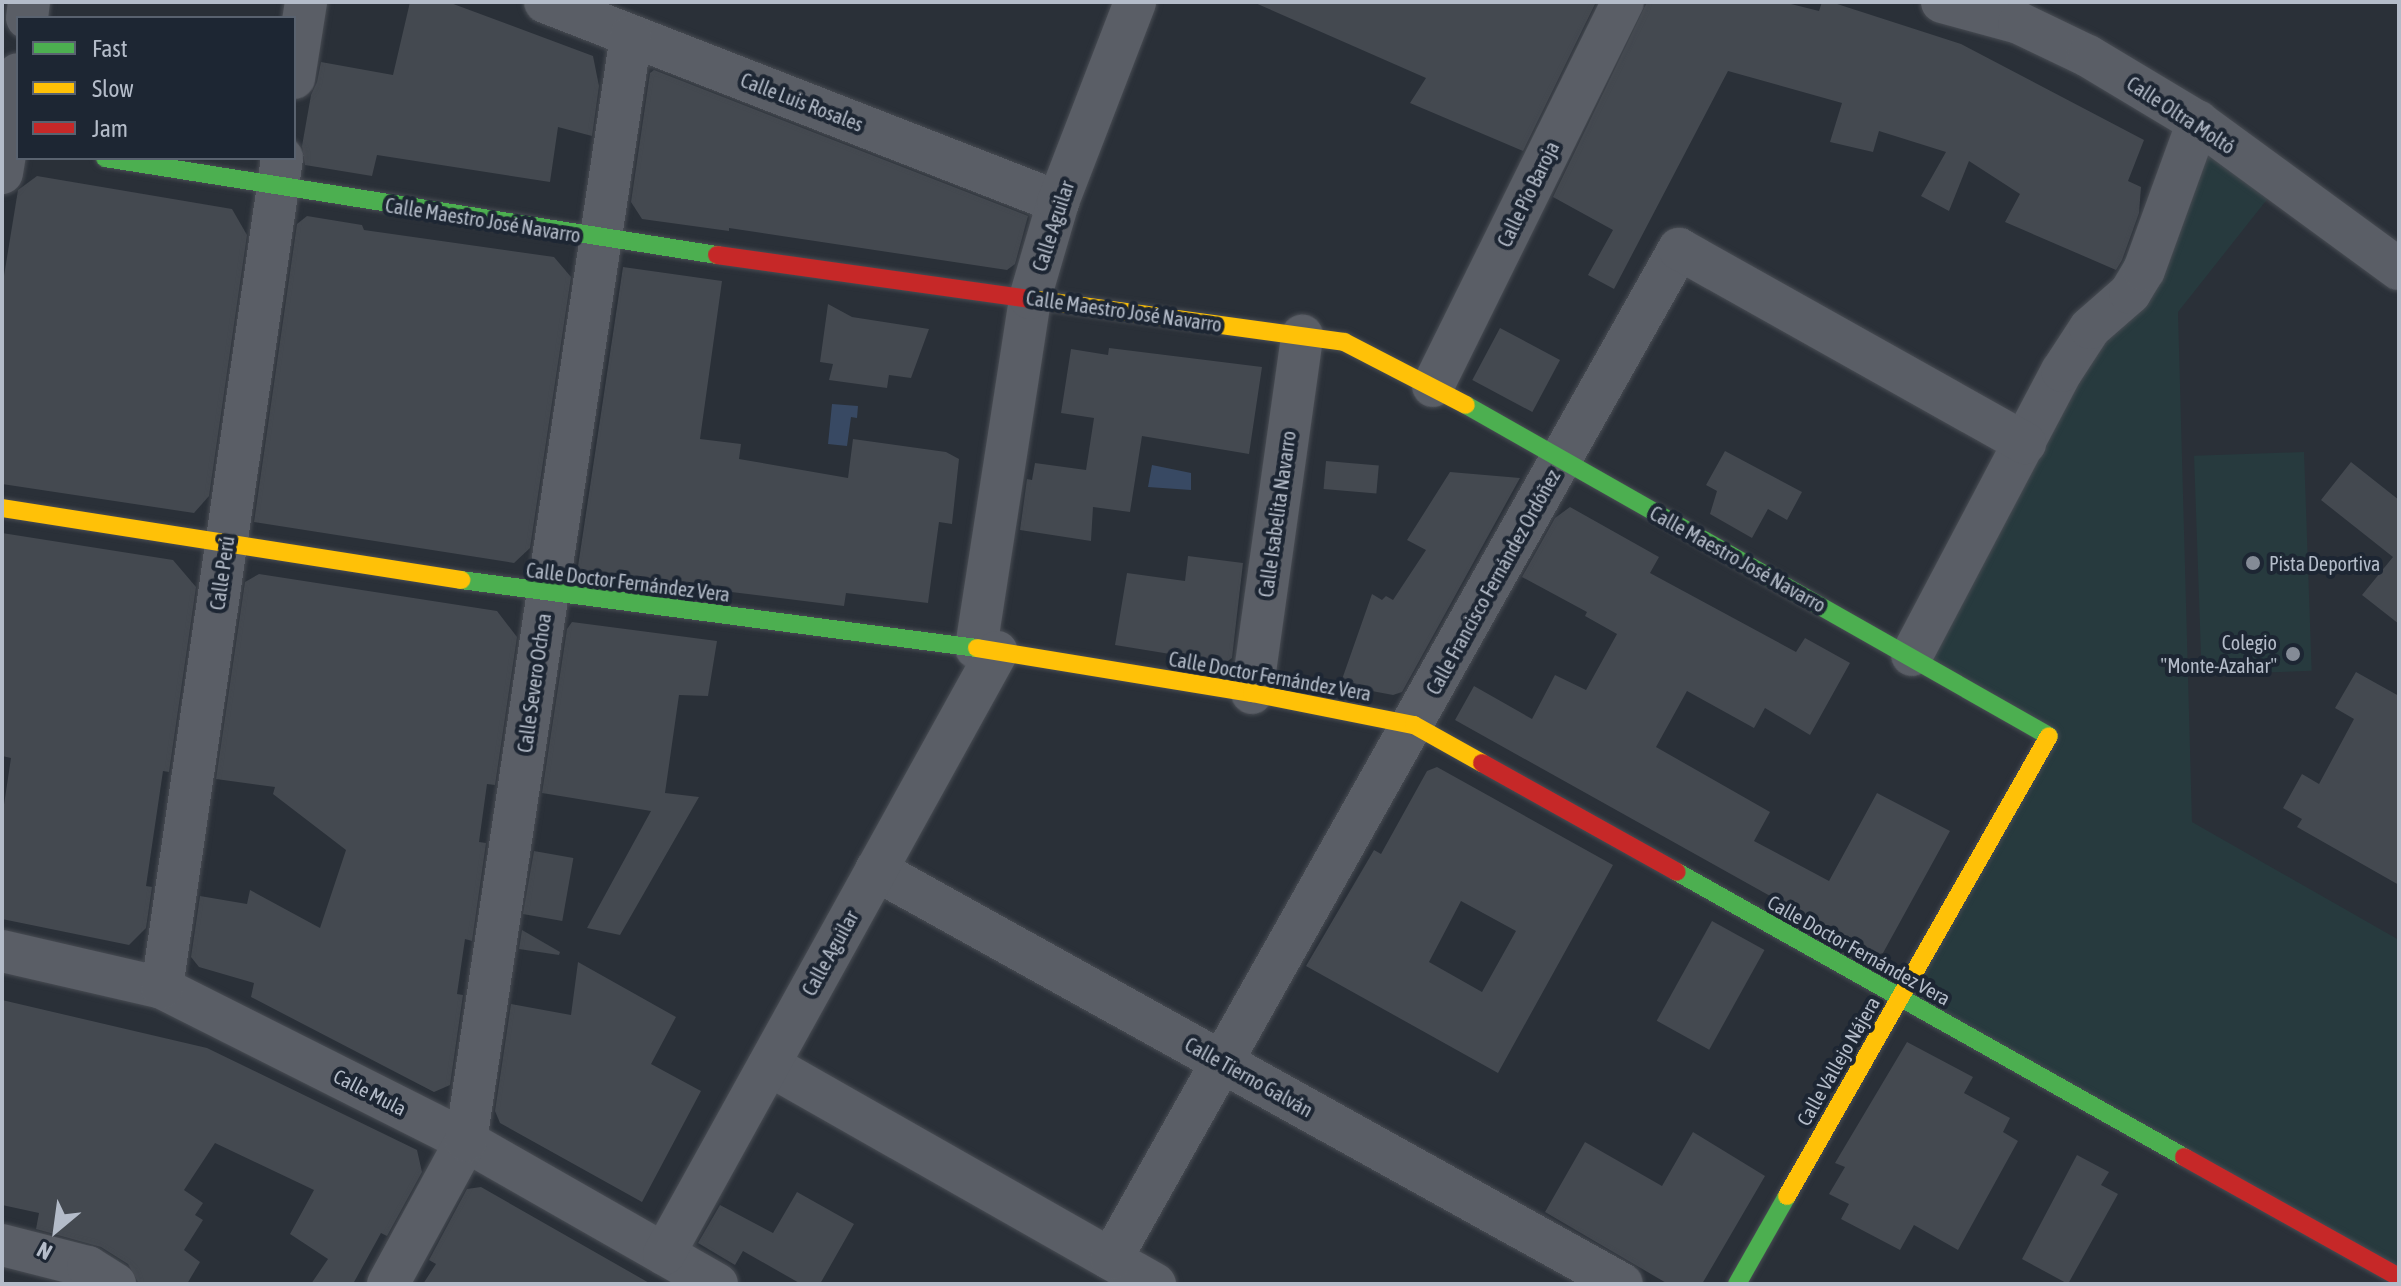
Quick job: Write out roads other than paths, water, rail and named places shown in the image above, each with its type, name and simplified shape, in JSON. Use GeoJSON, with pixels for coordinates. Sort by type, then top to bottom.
{"type":"FeatureCollection","features":[{"type":"Feature","properties":{"kind":"street"},"geometry":{"type":"LineString","coordinates":[[296,65],[306,2]]}},
{"type":"Feature","properties":{"kind":"street","name":"Calle Luis Rosales"},"geometry":{"type":"LineString","coordinates":[[545,2],[1058,202]]}},
{"type":"Feature","properties":{"kind":"street","name":"Calle Aguilar"},"geometry":{"type":"LineString","coordinates":[[664,1254],[876,870],[986,650],[1030,298],[1058,202],[1135,2]]}},
{"type":"Feature","properties":{"kind":"street","name":"Calle Pío Baroja"},"geometry":{"type":"LineString","coordinates":[[1433,386],[1623,2]]}},
{"type":"Feature","properties":{"kind":"street","name":"Calle Oltra Moltó"},"geometry":{"type":"LineString","coordinates":[[1942,2],[2019,23],[2088,56],[2198,122],[2399,269]]}},
{"type":"Feature","properties":{"kind":"street","name":"Calle Severo Ochoa"},"geometry":{"type":"LineString","coordinates":[[466,1141],[631,36]]}},
{"type":"Feature","properties":{"kind":"street"},"geometry":{"type":"LineString","coordinates":[[7,150],[16,88]]}},
{"type":"Feature","properties":{"kind":"street"},"geometry":{"type":"LineString","coordinates":[[1912,655],[2062,371],[2090,328],[2130,293],[2144,270],[2198,122]]}},
{"type":"Feature","properties":{"kind":"street","name":"Calle Maestro José Navarro"},"geometry":{"type":"LineString","coordinates":[[130,160],[280,172],[601,239],[1344,342],[1433,386],[2050,736]]}},
{"type":"Feature","properties":{"kind":"street","name":"Calle Perú"},"geometry":{"type":"LineString","coordinates":[[162,988],[280,172]]}},
{"type":"Feature","properties":{"kind":"street","name":"Calle Francisco Fernández Ordóñez"},"geometry":{"type":"LineString","coordinates":[[1111,1259],[1679,249],[2025,443]]}},
{"type":"Feature","properties":{"kind":"street","name":"Calle Isabelita Navarro"},"geometry":{"type":"LineString","coordinates":[[1252,693],[1302,335]]}},
{"type":"Feature","properties":{"kind":"street","name":"Calle Doctor Fernández Vera"},"geometry":{"type":"LineString","coordinates":[[2,508],[226,546],[547,594],[986,650],[1252,693],[1414,725],[2399,1277]]}},
{"type":"Feature","properties":{"kind":"street","name":"Calle Vallejo Nájera"},"geometry":{"type":"LineString","coordinates":[[1737,1284],[2050,736]]}},
{"type":"Feature","properties":{"kind":"street","name":"Calle Tierno Galván"},"geometry":{"type":"LineString","coordinates":[[876,870],[1622,1284]]}},
{"type":"Feature","properties":{"kind":"street","name":"Calle Mula"},"geometry":{"type":"LineString","coordinates":[[2,951],[162,988],[466,1141],[717,1284]]}},
{"type":"Feature","properties":{"kind":"street"},"geometry":{"type":"LineString","coordinates":[[769,1065],[1155,1284]]}},
{"type":"Feature","properties":{"kind":"street"},"geometry":{"type":"LineString","coordinates":[[388,1284],[466,1141]]}},
{"type":"Feature","properties":{"kind":"street"},"geometry":{"type":"LineString","coordinates":[[2,1245],[88,1267],[115,1284]]}},
{"type":"Feature","properties":{"kind":"water"},"geometry":{"type":"Polygon","coordinates":[[[832,404],[858,406],[857,418],[851,417],[847,446],[828,444],[832,404]]]}},
{"type":"Feature","properties":{"kind":"water"},"geometry":{"type":"Polygon","coordinates":[[[1152,465],[1191,473],[1191,490],[1148,487],[1152,465]]]}},
{"type":"Feature","properties":{"kind":"place","name":"Pista Deportiva"},"geometry":{"type":"Point","coordinates":[2253,563]}},
{"type":"Feature","properties":{"kind":"place","name":"Colegio \"Monte-Azahar\""},"geometry":{"type":"Point","coordinates":[2293,654]}}]}
